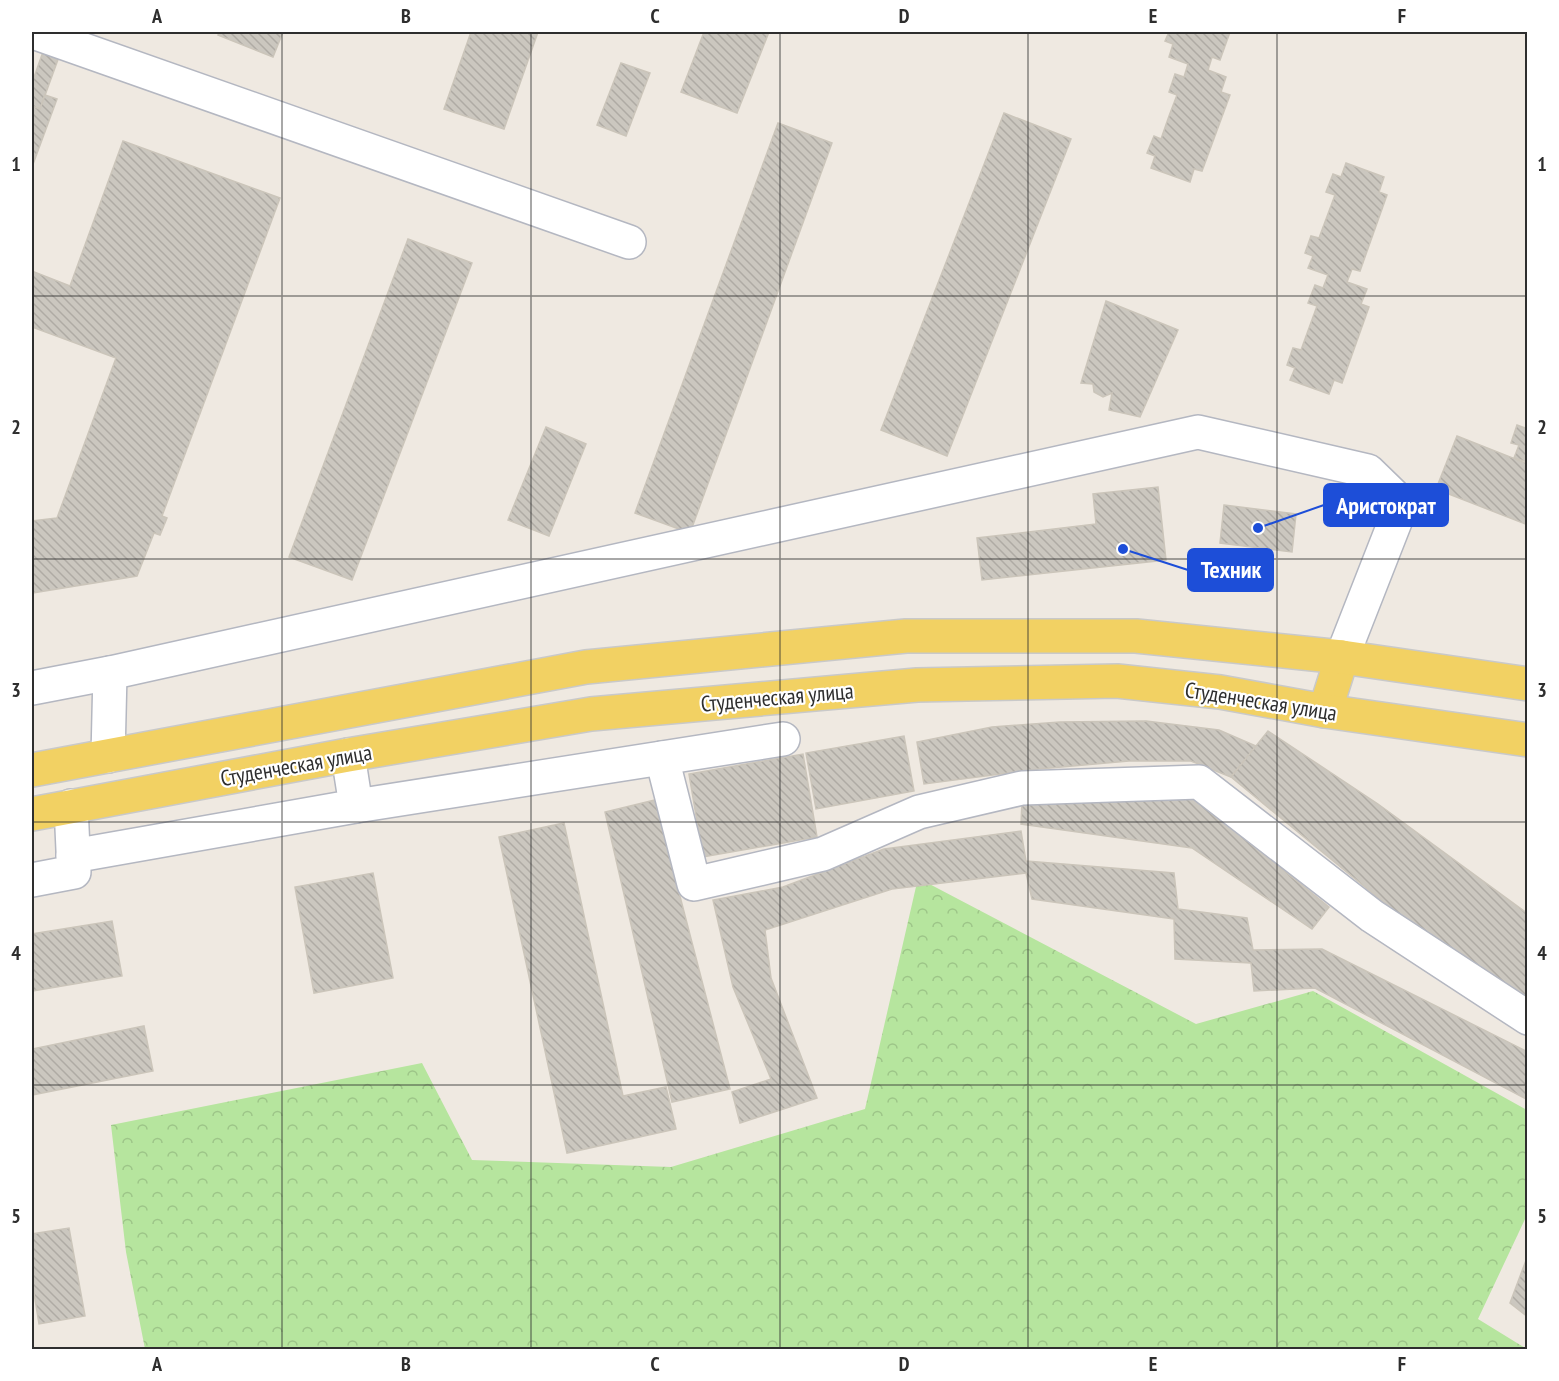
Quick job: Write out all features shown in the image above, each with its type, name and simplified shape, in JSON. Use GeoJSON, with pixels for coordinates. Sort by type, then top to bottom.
{"type":"FeatureCollection","features":[{"type":"Feature","properties":{"kind":"main road","name":"Студенческая улица"},"geometry":{"type":"LineString","coordinates":[[32,770],[586,667],[906,636],[1136,636],[1342,657],[1527,684]]}},
{"type":"Feature","properties":{"kind":"main road"},"geometry":{"type":"LineString","coordinates":[[1325,711],[1342,657]]}},
{"type":"Feature","properties":{"kind":"main road","name":"Студенческая улица"},"geometry":{"type":"LineString","coordinates":[[32,814],[348,755],[591,714],[917,685],[1117,681],[1220,692],[1325,711],[1527,740]]}},
{"type":"Feature","properties":{"kind":"street"},"geometry":{"type":"LineString","coordinates":[[33,32],[629,242]]}},
{"type":"Feature","properties":{"kind":"street"},"geometry":{"type":"LineString","coordinates":[[32,688],[110,673],[1198,432],[1368,471],[1402,504],[1342,657]]}},
{"type":"Feature","properties":{"kind":"street"},"geometry":{"type":"LineString","coordinates":[[108,756],[110,673]]}},
{"type":"Feature","properties":{"kind":"street"},"geometry":{"type":"LineString","coordinates":[[73,856],[356,806],[783,739]]}},
{"type":"Feature","properties":{"kind":"street"},"geometry":{"type":"LineString","coordinates":[[348,755],[356,806]]}},
{"type":"Feature","properties":{"kind":"street"},"geometry":{"type":"LineString","coordinates":[[662,758],[694,884],[823,854],[920,812],[1022,788],[1199,782],[1372,916],[1527,1018]]}},
{"type":"Feature","properties":{"kind":"street"},"geometry":{"type":"LineString","coordinates":[[32,880],[74,872],[71,806]]}},
{"type":"Feature","properties":{"kind":"green space"},"geometry":{"type":"Polygon","coordinates":[[[918,878],[1196,1024],[1313,991],[1527,1110],[1527,1215],[1478,1319],[1527,1349],[145,1349],[126,1252],[111,1125],[422,1063],[472,1160],[671,1167],[865,1109],[918,878]]]}},
{"type":"Feature","properties":{"kind":"building"},"geometry":{"type":"Polygon","coordinates":[[[50,32],[68,32],[40,109],[32,107],[32,83],[50,32]]]}},
{"type":"Feature","properties":{"kind":"building"},"geometry":{"type":"Polygon","coordinates":[[[219,32],[283,32],[273,57],[218,35],[219,32]]]}},
{"type":"Feature","properties":{"kind":"building"},"geometry":{"type":"Polygon","coordinates":[[[471,32],[538,32],[504,129],[444,109],[471,32]]]}},
{"type":"Feature","properties":{"kind":"building"},"geometry":{"type":"Polygon","coordinates":[[[704,32],[769,32],[737,113],[681,92],[704,32]]]}},
{"type":"Feature","properties":{"kind":"building"},"geometry":{"type":"Polygon","coordinates":[[[1169,32],[1230,32],[1220,60],[1212,57],[1208,70],[1226,77],[1221,92],[1230,95],[1202,171],[1194,169],[1190,182],[1151,168],[1155,156],[1147,153],[1154,136],[1161,139],[1177,95],[1169,92],[1175,74],[1184,77],[1188,64],[1169,57],[1173,44],[1165,41],[1169,32]]]}},
{"type":"Feature","properties":{"kind":"building"},"geometry":{"type":"Polygon","coordinates":[[[621,63],[650,73],[626,136],[597,125],[621,63]]]}},
{"type":"Feature","properties":{"kind":"building"},"geometry":{"type":"Polygon","coordinates":[[[45,95],[57,99],[32,167],[32,106],[40,109],[45,95]]]}},
{"type":"Feature","properties":{"kind":"building"},"geometry":{"type":"Polygon","coordinates":[[[1004,113],[1071,139],[947,456],[881,430],[1004,113]]]}},
{"type":"Feature","properties":{"kind":"building"},"geometry":{"type":"Polygon","coordinates":[[[778,123],[832,143],[690,533],[635,513],[778,123]]]}},
{"type":"Feature","properties":{"kind":"building"},"geometry":{"type":"Polygon","coordinates":[[[123,141],[280,198],[162,516],[167,518],[160,535],[154,533],[137,576],[32,593],[32,521],[57,518],[116,358],[32,327],[32,271],[70,286],[123,141]]]}},
{"type":"Feature","properties":{"kind":"building"},"geometry":{"type":"Polygon","coordinates":[[[1346,163],[1384,177],[1379,192],[1387,195],[1360,271],[1352,269],[1347,282],[1367,289],[1361,304],[1369,307],[1342,383],[1334,380],[1329,394],[1290,380],[1295,368],[1287,365],[1293,348],[1301,350],[1317,306],[1308,303],[1315,285],[1323,288],[1328,275],[1308,268],[1313,256],[1305,253],[1311,236],[1319,238],[1335,195],[1326,192],[1333,174],[1341,177],[1346,163]]]}},
{"type":"Feature","properties":{"kind":"building"},"geometry":{"type":"Polygon","coordinates":[[[408,239],[472,263],[352,580],[289,557],[408,239]]]}},
{"type":"Feature","properties":{"kind":"building"},"geometry":{"type":"Polygon","coordinates":[[[1106,301],[1178,330],[1140,417],[1109,410],[1112,393],[1103,397],[1094,392],[1093,384],[1081,383],[1106,301]]]}},
{"type":"Feature","properties":{"kind":"building"},"geometry":{"type":"Polygon","coordinates":[[[1528,422],[1528,462],[1514,458],[1519,445],[1511,443],[1517,425],[1525,428],[1528,422]]]}},
{"type":"Feature","properties":{"kind":"building"},"geometry":{"type":"Polygon","coordinates":[[[546,427],[586,444],[549,536],[508,520],[546,427]]]}},
{"type":"Feature","properties":{"kind":"building"},"geometry":{"type":"Polygon","coordinates":[[[1457,436],[1528,464],[1528,525],[1436,489],[1457,436]]]}},
{"type":"Feature","properties":{"kind":"building"},"geometry":{"type":"Polygon","coordinates":[[[1158,487],[1166,560],[982,580],[977,538],[1096,524],[1093,494],[1158,487]]]}},
{"type":"Feature","properties":{"kind":"building"},"geometry":{"type":"Polygon","coordinates":[[[1224,505],[1296,514],[1292,552],[1220,543],[1224,505]]]}},
{"type":"Feature","properties":{"kind":"building"},"geometry":{"type":"Polygon","coordinates":[[[1146,721],[1219,730],[1256,746],[1231,777],[1191,761],[1129,761],[1039,769],[924,784],[917,742],[992,727],[1060,722],[1146,721]]]}},
{"type":"Feature","properties":{"kind":"building"},"geometry":{"type":"Polygon","coordinates":[[[1268,731],[1378,804],[1528,914],[1528,1003],[1399,915],[1231,777],[1268,731]]]}},
{"type":"Feature","properties":{"kind":"building"},"geometry":{"type":"Polygon","coordinates":[[[904,736],[914,791],[816,809],[806,753],[904,736]]]}},
{"type":"Feature","properties":{"kind":"building"},"geometry":{"type":"Polygon","coordinates":[[[803,754],[817,837],[703,857],[689,774],[803,754]]]}},
{"type":"Feature","properties":{"kind":"building"},"geometry":{"type":"Polygon","coordinates":[[[1193,797],[1329,907],[1312,929],[1192,848],[1021,824],[1022,801],[1193,797]]]}},
{"type":"Feature","properties":{"kind":"building"},"geometry":{"type":"Polygon","coordinates":[[[655,800],[730,1089],[672,1102],[605,812],[655,800]]]}},
{"type":"Feature","properties":{"kind":"building"},"geometry":{"type":"Polygon","coordinates":[[[564,823],[623,1096],[666,1087],[676,1129],[567,1153],[499,837],[564,823]]]}},
{"type":"Feature","properties":{"kind":"building"},"geometry":{"type":"Polygon","coordinates":[[[1021,831],[1026,861],[1174,873],[1178,909],[1247,918],[1253,950],[1322,949],[1528,1052],[1528,1100],[1315,988],[1254,991],[1251,963],[1175,959],[1174,919],[1032,899],[1026,873],[892,889],[765,930],[771,978],[817,1098],[740,1123],[732,1092],[771,1079],[733,987],[713,900],[783,887],[884,849],[1021,831]]]}},
{"type":"Feature","properties":{"kind":"building"},"geometry":{"type":"Polygon","coordinates":[[[373,873],[393,978],[314,993],[295,887],[373,873]]]}},
{"type":"Feature","properties":{"kind":"building"},"geometry":{"type":"Polygon","coordinates":[[[112,921],[122,976],[32,991],[32,934],[112,921]]]}},
{"type":"Feature","properties":{"kind":"building"},"geometry":{"type":"Polygon","coordinates":[[[144,1026],[153,1071],[32,1095],[32,1049],[144,1026]]]}},
{"type":"Feature","properties":{"kind":"building"},"geometry":{"type":"Polygon","coordinates":[[[69,1228],[85,1316],[39,1324],[32,1281],[32,1234],[69,1228]]]}},
{"type":"Feature","properties":{"kind":"building"},"geometry":{"type":"Polygon","coordinates":[[[1528,1255],[1528,1317],[1510,1303],[1528,1255]]]}},
{"type":"Feature","properties":{"kind":"place","name":"Аристократ"},"geometry":{"type":"Point","coordinates":[1258,528]}},
{"type":"Feature","properties":{"kind":"place","name":"Техник"},"geometry":{"type":"Point","coordinates":[1123,549]}}]}
